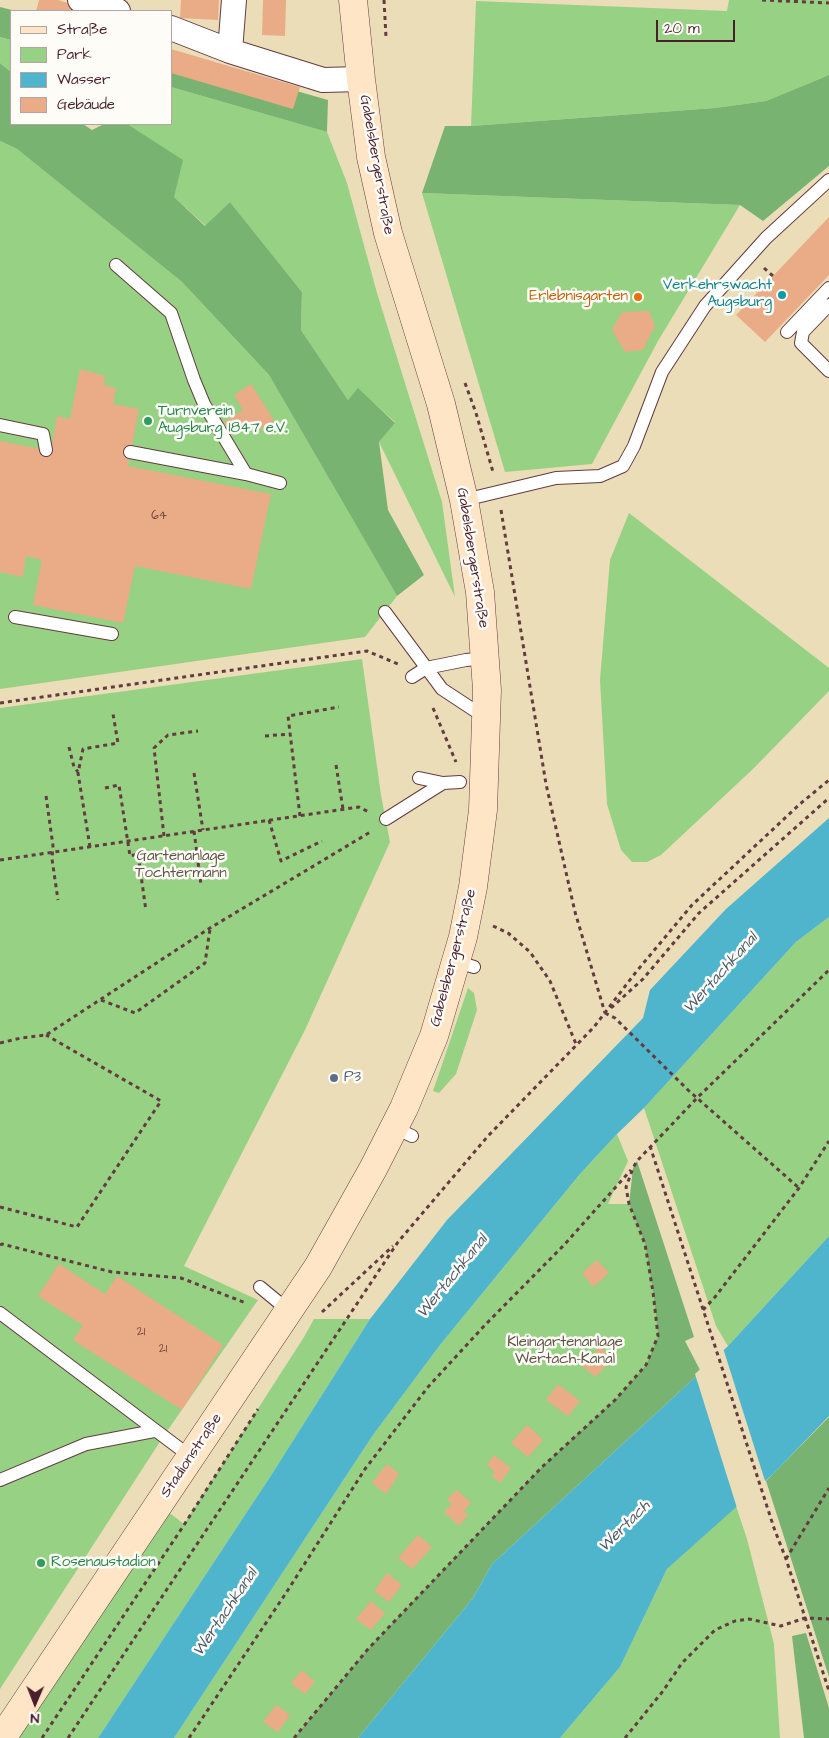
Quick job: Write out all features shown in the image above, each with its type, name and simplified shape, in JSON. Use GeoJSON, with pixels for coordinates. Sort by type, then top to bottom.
{"type":"FeatureCollection","features":[{"type":"Feature","properties":{"kind":"street"},"geometry":{"type":"LineString","coordinates":[[80,0],[115,10]]}},
{"type":"Feature","properties":{"kind":"street"},"geometry":{"type":"LineString","coordinates":[[230,51],[234,0]]}},
{"type":"Feature","properties":{"kind":"street","name":"Gabelsbergerstraße"},"geometry":{"type":"LineString","coordinates":[[353,0],[371,156],[388,233],[441,404],[464,500],[480,592],[486,658],[483,810],[473,887],[466,918],[465,964],[404,1108],[403,1132],[373,1169]]}},
{"type":"Feature","properties":{"kind":"street"},"geometry":{"type":"LineString","coordinates":[[172,28],[230,51],[324,80],[361,78]]}},
{"type":"Feature","properties":{"kind":"street","name":"Stadionstraße"},"geometry":{"type":"LineString","coordinates":[[2,1738],[318,1267],[373,1169]]}},
{"type":"Feature","properties":{"kind":"lane"},"geometry":{"type":"LineString","coordinates":[[464,500],[556,478],[600,476],[623,466],[634,446],[662,372],[706,306],[766,238],[829,180]]}},
{"type":"Feature","properties":{"kind":"lane"},"geometry":{"type":"LineString","coordinates":[[116,265],[171,313],[204,404],[246,474]]}},
{"type":"Feature","properties":{"kind":"lane"},"geometry":{"type":"LineString","coordinates":[[786,332],[829,288]]}},
{"type":"Feature","properties":{"kind":"lane"},"geometry":{"type":"LineString","coordinates":[[829,305],[803,332],[801,343],[829,371]]}},
{"type":"Feature","properties":{"kind":"lane"},"geometry":{"type":"LineString","coordinates":[[0,425],[43,434],[46,450]]}},
{"type":"Feature","properties":{"kind":"lane"},"geometry":{"type":"LineString","coordinates":[[130,452],[246,474],[280,483]]}},
{"type":"Feature","properties":{"kind":"lane"},"geometry":{"type":"LineString","coordinates":[[384,612],[419,673],[486,718]]}},
{"type":"Feature","properties":{"kind":"lane"},"geometry":{"type":"LineString","coordinates":[[14,617],[112,634]]}},
{"type":"Feature","properties":{"kind":"lane"},"geometry":{"type":"LineString","coordinates":[[419,673],[466,660],[486,658]]}},
{"type":"Feature","properties":{"kind":"lane"},"geometry":{"type":"LineString","coordinates":[[418,778],[443,783],[460,782]]}},
{"type":"Feature","properties":{"kind":"lane"},"geometry":{"type":"LineString","coordinates":[[383,819],[443,783]]}},
{"type":"Feature","properties":{"kind":"lane"},"geometry":{"type":"LineString","coordinates":[[260,1287],[286,1315]]}},
{"type":"Feature","properties":{"kind":"lane"},"geometry":{"type":"LineString","coordinates":[[0,1313],[154,1431],[191,1457]]}},
{"type":"Feature","properties":{"kind":"lane"},"geometry":{"type":"LineString","coordinates":[[0,1480],[86,1444],[154,1431]]}},
{"type":"Feature","properties":{"kind":"path"},"geometry":{"type":"LineString","coordinates":[[762,0],[829,3]]}},
{"type":"Feature","properties":{"kind":"path"},"geometry":{"type":"LineString","coordinates":[[0,703],[367,651],[419,673],[457,765]]}},
{"type":"Feature","properties":{"kind":"path"},"geometry":{"type":"LineString","coordinates":[[300,816],[288,716],[339,707]]}},
{"type":"Feature","properties":{"kind":"path"},"geometry":{"type":"LineString","coordinates":[[90,847],[78,773],[84,749],[118,743],[113,714]]}},
{"type":"Feature","properties":{"kind":"path"},"geometry":{"type":"LineString","coordinates":[[164,836],[154,748],[168,735],[198,731]]}},
{"type":"Feature","properties":{"kind":"path"},"geometry":{"type":"LineString","coordinates":[[265,736],[290,734]]}},
{"type":"Feature","properties":{"kind":"path"},"geometry":{"type":"LineString","coordinates":[[68,747],[74,767],[78,773]]}},
{"type":"Feature","properties":{"kind":"path"},"geometry":{"type":"LineString","coordinates":[[336,765],[343,809]]}},
{"type":"Feature","properties":{"kind":"path"},"geometry":{"type":"LineString","coordinates":[[194,774],[203,830]]}},
{"type":"Feature","properties":{"kind":"path"},"geometry":{"type":"LineString","coordinates":[[605,1013],[636,972],[692,905],[800,804],[829,780]]}},
{"type":"Feature","properties":{"kind":"path"},"geometry":{"type":"LineString","coordinates":[[105,788],[119,785],[130,856],[138,854],[146,911]]}},
{"type":"Feature","properties":{"kind":"path"},"geometry":{"type":"LineString","coordinates":[[46,796],[58,900]]}},
{"type":"Feature","properties":{"kind":"path"},"geometry":{"type":"LineString","coordinates":[[68,1738],[398,1242],[488,1136],[539,1085],[605,1013],[643,979],[699,913],[829,798]]}},
{"type":"Feature","properties":{"kind":"path"},"geometry":{"type":"LineString","coordinates":[[0,860],[359,807],[383,819],[374,829],[210,928],[46,1035],[0,1043]]}},
{"type":"Feature","properties":{"kind":"path"},"geometry":{"type":"LineString","coordinates":[[269,820],[281,861],[322,841]]}},
{"type":"Feature","properties":{"kind":"path"},"geometry":{"type":"LineString","coordinates":[[194,831],[201,885]]}},
{"type":"Feature","properties":{"kind":"path"},"geometry":{"type":"LineString","coordinates":[[466,918],[486,923],[508,933],[530,952],[550,981],[576,1044]]}},
{"type":"Feature","properties":{"kind":"path"},"geometry":{"type":"LineString","coordinates":[[101,1000],[135,1012],[205,963],[210,928]]}},
{"type":"Feature","properties":{"kind":"path"},"geometry":{"type":"LineString","coordinates":[[294,1738],[368,1649],[542,1467],[615,1400],[646,1365],[658,1336],[645,1244],[629,1204],[626,1187],[633,1168],[650,1146],[697,1098],[829,970]]}},
{"type":"Feature","properties":{"kind":"path"},"geometry":{"type":"LineString","coordinates":[[605,1013],[615,1018],[688,1090],[798,1188]]}},
{"type":"Feature","properties":{"kind":"path"},"geometry":{"type":"LineString","coordinates":[[0,1207],[77,1227],[161,1101],[46,1035]]}},
{"type":"Feature","properties":{"kind":"path"},"geometry":{"type":"LineString","coordinates":[[703,1310],[716,1297],[798,1188],[829,1141]]}},
{"type":"Feature","properties":{"kind":"path"},"geometry":{"type":"LineString","coordinates":[[650,1146],[829,1691]]}},
{"type":"Feature","properties":{"kind":"path"},"geometry":{"type":"LineString","coordinates":[[189,1738],[366,1469],[428,1386],[564,1245],[633,1168]]}},
{"type":"Feature","properties":{"kind":"path"},"geometry":{"type":"LineString","coordinates":[[321,1313],[398,1242]]}},
{"type":"Feature","properties":{"kind":"path"},"geometry":{"type":"LineString","coordinates":[[0,1245],[112,1272],[181,1278],[251,1305],[286,1315]]}},
{"type":"Feature","properties":{"kind":"path"},"geometry":{"type":"LineString","coordinates":[[42,1738],[184,1525],[262,1402]]}},
{"type":"Feature","properties":{"kind":"path"},"geometry":{"type":"LineString","coordinates":[[786,1559],[829,1488]]}},
{"type":"Feature","properties":{"kind":"path"},"geometry":{"type":"LineString","coordinates":[[625,1738],[664,1690],[682,1663],[715,1630],[735,1621],[748,1619],[781,1626],[805,1618],[829,1619]]}},
{"type":"Feature","properties":{"kind":"green space"},"geometry":{"type":"Polygon","coordinates":[[[729,0],[829,0],[829,75],[766,101],[715,108],[471,126],[476,1],[727,11],[729,0]]]}},
{"type":"Feature","properties":{"kind":"green space"},"geometry":{"type":"Polygon","coordinates":[[[0,7],[12,10],[10,10],[10,40],[0,37],[0,7]]]}},
{"type":"Feature","properties":{"kind":"green space"},"geometry":{"type":"Polygon","coordinates":[[[0,37],[10,40],[10,71],[0,63],[0,37]]]}},
{"type":"Feature","properties":{"kind":"green space"},"geometry":{"type":"Polygon","coordinates":[[[172,55],[328,100],[327,132],[172,87],[172,55]]]}},
{"type":"Feature","properties":{"kind":"green space"},"geometry":{"type":"Polygon","coordinates":[[[0,63],[10,71],[10,125],[84,125],[92,130],[102,125],[129,125],[183,160],[174,197],[205,226],[230,202],[302,292],[301,330],[348,400],[358,388],[395,423],[379,442],[388,510],[424,575],[397,596],[269,375],[182,282],[17,149],[0,141],[0,63]]]}},
{"type":"Feature","properties":{"kind":"green space"},"geometry":{"type":"Polygon","coordinates":[[[829,75],[829,166],[763,221],[740,205],[422,193],[445,126],[471,126],[715,108],[766,101],[829,75]]]}},
{"type":"Feature","properties":{"kind":"green space"},"geometry":{"type":"Polygon","coordinates":[[[172,87],[327,132],[347,183],[377,293],[442,502],[455,597],[379,442],[395,422],[358,389],[348,400],[301,330],[302,292],[230,202],[206,226],[174,197],[128,125],[172,125],[172,87]]]}},
{"type":"Feature","properties":{"kind":"green space","name":"Turnverein Augsburg 1847 e.V."},"geometry":{"type":"Polygon","coordinates":[[[0,141],[17,149],[182,282],[269,375],[397,596],[365,637],[0,689],[0,141]]]}},
{"type":"Feature","properties":{"kind":"green space"},"geometry":{"type":"Polygon","coordinates":[[[422,193],[740,205],[658,341],[592,464],[505,472],[422,193]]]}},
{"type":"Feature","properties":{"kind":"green space"},"geometry":{"type":"Polygon","coordinates":[[[629,513],[829,668],[829,691],[753,769],[661,855],[647,862],[632,862],[621,850],[607,804],[600,680],[610,560],[629,513]]]}},
{"type":"Feature","properties":{"kind":"green space","name":"Gartenanlage Tochtermann"},"geometry":{"type":"Polygon","coordinates":[[[362,659],[381,795],[390,842],[305,1030],[184,1266],[258,1300],[163,1437],[0,1689],[0,708],[362,659]]]}},
{"type":"Feature","properties":{"kind":"green space"},"geometry":{"type":"Polygon","coordinates":[[[829,917],[829,1236],[728,1346],[716,1326],[644,1108],[796,942],[829,917]]]}},
{"type":"Feature","properties":{"kind":"green space"},"geometry":{"type":"Polygon","coordinates":[[[468,988],[474,993],[477,1010],[456,1074],[439,1093],[433,1091],[468,988]]]}},
{"type":"Feature","properties":{"kind":"green space","name":"Kleingartenanlage Wertach-Kanal"},"geometry":{"type":"Polygon","coordinates":[[[617,1134],[628,1161],[608,1204],[629,1204],[645,1244],[658,1336],[646,1365],[615,1400],[368,1649],[294,1738],[174,1738],[373,1435],[440,1345],[580,1174],[617,1134]]]}},
{"type":"Feature","properties":{"kind":"green space"},"geometry":{"type":"Polygon","coordinates":[[[637,1161],[694,1337],[685,1341],[701,1372],[492,1564],[473,1598],[358,1738],[294,1738],[368,1649],[542,1467],[615,1400],[646,1365],[658,1336],[645,1244],[629,1204],[633,1168],[637,1161]]]}},
{"type":"Feature","properties":{"kind":"green space"},"geometry":{"type":"Polygon","coordinates":[[[314,1319],[370,1319],[270,1477],[98,1738],[2,1738],[159,1505],[184,1524],[314,1319]]]}},
{"type":"Feature","properties":{"kind":"green space"},"geometry":{"type":"Polygon","coordinates":[[[829,1417],[829,1677],[766,1481],[829,1417]]]}},
{"type":"Feature","properties":{"kind":"green space"},"geometry":{"type":"Polygon","coordinates":[[[736,1506],[747,1539],[774,1644],[780,1738],[560,1738],[620,1667],[667,1569],[736,1506]]]}},
{"type":"Feature","properties":{"kind":"green space"},"geometry":{"type":"Polygon","coordinates":[[[806,1633],[829,1708],[829,1738],[804,1738],[792,1636],[806,1633]]]}},
{"type":"Feature","properties":{"kind":"water","name":"Wertachkanal"},"geometry":{"type":"Polygon","coordinates":[[[829,818],[829,917],[796,942],[644,1108],[580,1174],[440,1345],[373,1435],[174,1738],[98,1738],[270,1477],[370,1319],[447,1220],[643,1018],[650,990],[726,909],[829,818]]]}},
{"type":"Feature","properties":{"kind":"water","name":"Wertach"},"geometry":{"type":"Polygon","coordinates":[[[829,1236],[829,1416],[773,1474],[667,1569],[620,1667],[560,1738],[358,1738],[473,1598],[492,1564],[728,1346],[829,1236]]]}},
{"type":"Feature","properties":{"kind":"pier"},"geometry":{"type":"Polygon","coordinates":[[[723,1348],[766,1484],[737,1508],[695,1374],[723,1348]]]}},
{"type":"Feature","properties":{"kind":"building"},"geometry":{"type":"Polygon","coordinates":[[[39,0],[58,0],[91,10],[36,10],[39,0]]]}},
{"type":"Feature","properties":{"kind":"building"},"geometry":{"type":"Polygon","coordinates":[[[181,0],[219,0],[218,20],[180,18],[181,0]]]}},
{"type":"Feature","properties":{"kind":"building"},"geometry":{"type":"Polygon","coordinates":[[[263,0],[286,0],[285,36],[262,35],[263,0]]]}},
{"type":"Feature","properties":{"kind":"building"},"geometry":{"type":"Polygon","coordinates":[[[172,49],[300,87],[293,109],[172,73],[172,49]]]}},
{"type":"Feature","properties":{"kind":"building","name":"Verkehrswacht Augsburg"},"geometry":{"type":"Polygon","coordinates":[[[829,217],[829,275],[765,342],[736,315],[829,217]]]}},
{"type":"Feature","properties":{"kind":"building"},"geometry":{"type":"Polygon","coordinates":[[[649,311],[655,326],[643,350],[625,352],[612,330],[622,312],[649,311]]]}},
{"type":"Feature","properties":{"kind":"building"},"geometry":{"type":"Polygon","coordinates":[[[80,369],[105,376],[104,385],[116,388],[113,404],[139,409],[128,466],[271,494],[251,589],[135,566],[123,623],[33,605],[42,560],[26,556],[23,577],[0,572],[0,441],[51,451],[57,416],[70,419],[80,369]]]}},
{"type":"Feature","properties":{"kind":"building"},"geometry":{"type":"Polygon","coordinates":[[[251,384],[274,420],[256,432],[249,422],[231,434],[224,422],[243,410],[234,395],[251,384]]]}},
{"type":"Feature","properties":{"kind":"building"},"geometry":{"type":"Polygon","coordinates":[[[597,1260],[609,1273],[593,1287],[582,1273],[597,1260]]]}},
{"type":"Feature","properties":{"kind":"building"},"geometry":{"type":"Polygon","coordinates":[[[59,1264],[105,1294],[117,1276],[223,1345],[182,1410],[73,1340],[83,1325],[38,1296],[59,1264]]]}},
{"type":"Feature","properties":{"kind":"building"},"geometry":{"type":"Polygon","coordinates":[[[600,1347],[613,1359],[595,1377],[582,1366],[600,1347]]]}},
{"type":"Feature","properties":{"kind":"building"},"geometry":{"type":"Polygon","coordinates":[[[558,1384],[580,1401],[568,1416],[546,1400],[558,1384]]]}},
{"type":"Feature","properties":{"kind":"building"},"geometry":{"type":"Polygon","coordinates":[[[527,1425],[543,1440],[528,1457],[511,1443],[527,1425]]]}},
{"type":"Feature","properties":{"kind":"building"},"geometry":{"type":"Polygon","coordinates":[[[494,1455],[511,1468],[500,1483],[492,1476],[495,1472],[487,1465],[494,1455]]]}},
{"type":"Feature","properties":{"kind":"building"},"geometry":{"type":"Polygon","coordinates":[[[387,1464],[399,1474],[386,1494],[372,1483],[387,1464]]]}},
{"type":"Feature","properties":{"kind":"building"},"geometry":{"type":"Polygon","coordinates":[[[457,1490],[471,1503],[464,1511],[468,1515],[459,1526],[444,1512],[452,1504],[447,1499],[457,1490]]]}},
{"type":"Feature","properties":{"kind":"building"},"geometry":{"type":"Polygon","coordinates":[[[418,1535],[432,1547],[412,1569],[398,1558],[418,1535]]]}},
{"type":"Feature","properties":{"kind":"building"},"geometry":{"type":"Polygon","coordinates":[[[387,1573],[402,1585],[389,1602],[374,1591],[387,1573]]]}},
{"type":"Feature","properties":{"kind":"building"},"geometry":{"type":"Polygon","coordinates":[[[371,1601],[385,1613],[371,1630],[356,1619],[371,1601]]]}},
{"type":"Feature","properties":{"kind":"building"},"geometry":{"type":"Polygon","coordinates":[[[302,1670],[315,1682],[305,1694],[291,1683],[302,1670]]]}},
{"type":"Feature","properties":{"kind":"building"},"geometry":{"type":"Polygon","coordinates":[[[276,1705],[290,1715],[278,1732],[263,1722],[276,1705]]]}},
{"type":"Feature","properties":{"kind":"place","name":"Verkehrswacht Augsburg"},"geometry":{"type":"Point","coordinates":[782,295]}},
{"type":"Feature","properties":{"kind":"place","name":"Erlebnisgarten"},"geometry":{"type":"Point","coordinates":[638,297]}},
{"type":"Feature","properties":{"kind":"place","name":"Turnverein Augsburg 1847 e.V."},"geometry":{"type":"Point","coordinates":[148,421]}},
{"type":"Feature","properties":{"kind":"place","name":"P3"},"geometry":{"type":"Point","coordinates":[334,1078]}},
{"type":"Feature","properties":{"kind":"place","name":"Rosenaustadion"},"geometry":{"type":"Point","coordinates":[41,1563]}}]}
